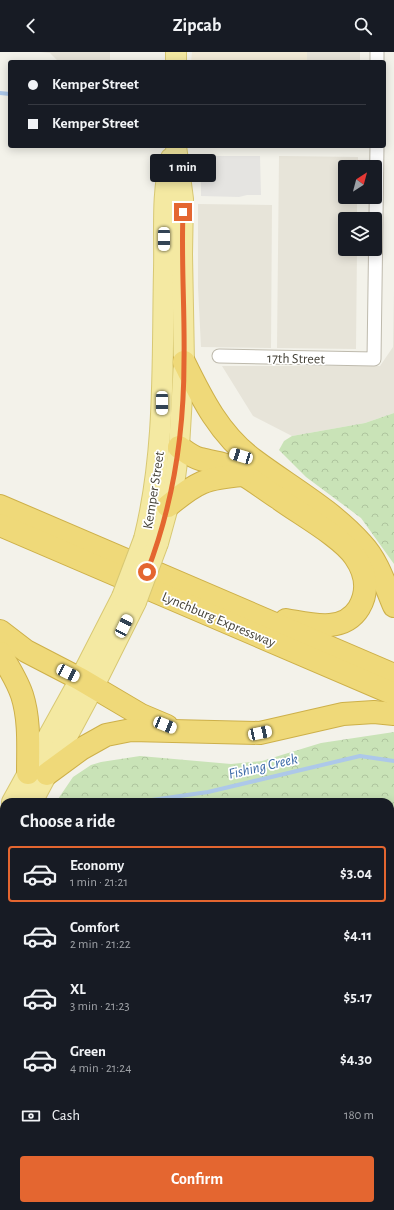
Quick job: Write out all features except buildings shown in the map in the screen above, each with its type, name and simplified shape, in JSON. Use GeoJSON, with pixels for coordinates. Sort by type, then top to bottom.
{"type":"FeatureCollection","features":[{"type":"Feature","properties":{"kind":"highway"},"geometry":{"type":"LineString","coordinates":[[184,362],[208,411],[226,433],[248,467],[337,539],[354,555],[361,567],[366,590],[364,600],[358,610],[348,620],[333,625],[315,625],[254,615]]}},
{"type":"Feature","properties":{"kind":"highway"},"geometry":{"type":"LineString","coordinates":[[169,446],[198,444],[206,445],[248,467],[285,482],[344,526],[363,544],[378,568],[394,606]]}},
{"type":"Feature","properties":{"kind":"highway"},"geometry":{"type":"LineString","coordinates":[[168,506],[192,486],[248,467]]}},
{"type":"Feature","properties":{"kind":"highway","name":"Lynchburg Expressway"},"geometry":{"type":"LineString","coordinates":[[0,506],[394,675]]}},
{"type":"Feature","properties":{"kind":"highway","name":"Lynchburg Expressway"},"geometry":{"type":"LineString","coordinates":[[0,525],[394,694]]}},
{"type":"Feature","properties":{"kind":"highway"},"geometry":{"type":"LineString","coordinates":[[0,631],[26,651],[86,683],[141,715],[177,730]]}},
{"type":"Feature","properties":{"kind":"highway"},"geometry":{"type":"LineString","coordinates":[[0,653],[15,678],[22,695],[28,718],[37,773],[106,735],[131,730],[260,733],[342,714],[374,712],[394,714]]}},
{"type":"Feature","properties":{"kind":"main road","name":"Kemper Street"},"geometry":{"type":"LineString","coordinates":[[15,798],[37,773],[86,683],[129,599],[151,541],[168,506],[174,485],[169,446],[164,213],[169,162],[174,148]]}},
{"type":"Feature","properties":{"kind":"main road","name":"Kemper Street"},"geometry":{"type":"LineString","coordinates":[[151,541],[150,515],[169,446],[184,362],[182,254],[183,198],[175,148]]}},
{"type":"Feature","properties":{"kind":"main road","name":"Kemper Street"},"geometry":{"type":"LineString","coordinates":[[33,798],[37,773]]}},
{"type":"Feature","properties":{"kind":"street","name":"17th Street"},"geometry":{"type":"LineString","coordinates":[[218,356],[374,359],[377,148]]}},
{"type":"Feature","properties":{"kind":"shaded area"},"geometry":{"type":"Polygon","coordinates":[[[40,52],[110,52],[110,60],[57,60],[50,53],[40,52]]]}},
{"type":"Feature","properties":{"kind":"shaded area"},"geometry":{"type":"Polygon","coordinates":[[[192,52],[307,52],[307,60],[191,60],[192,52]]]}},
{"type":"Feature","properties":{"kind":"shaded area"},"geometry":{"type":"Polygon","coordinates":[[[307,52],[360,52],[360,60],[307,60],[307,52]]]}},
{"type":"Feature","properties":{"kind":"shaded area"},"geometry":{"type":"Polygon","coordinates":[[[215,156],[260,156],[261,195],[247,195],[239,197],[201,196],[201,173],[210,169],[211,162],[214,162],[215,156]]]}},
{"type":"Feature","properties":{"kind":"shaded area"},"geometry":{"type":"Polygon","coordinates":[[[279,156],[358,157],[358,160],[338,160],[338,204],[357,204],[357,212],[338,212],[338,256],[357,256],[356,349],[277,348],[279,156]]]}},
{"type":"Feature","properties":{"kind":"shaded area"},"geometry":{"type":"Polygon","coordinates":[[[198,204],[272,205],[271,348],[201,347],[198,287],[198,204]]]}},
{"type":"Feature","properties":{"kind":"shaded area"},"geometry":{"type":"Polygon","coordinates":[[[394,290],[394,413],[365,423],[292,436],[253,416],[222,366],[380,366],[393,347],[394,290]]]}},
{"type":"Feature","properties":{"kind":"green space"},"geometry":{"type":"Polygon","coordinates":[[[394,413],[394,564],[361,518],[306,477],[279,450],[284,441],[292,436],[365,423],[394,413]]]}},
{"type":"Feature","properties":{"kind":"green space"},"geometry":{"type":"Polygon","coordinates":[[[394,732],[394,798],[59,798],[73,777],[91,765],[101,762],[140,756],[231,764],[262,761],[321,743],[394,732]]]}},
{"type":"Feature","properties":{"kind":"waterway"},"geometry":{"type":"LineString","coordinates":[[0,93],[8,94]]}},
{"type":"Feature","properties":{"kind":"waterway","name":"Fishing Creek"},"geometry":{"type":"LineString","coordinates":[[166,798],[208,792],[360,756],[394,761]]}},
{"type":"Feature","properties":{"kind":"route"},"geometry":{"type":"LineString","coordinates":[[147,572],[158,543],[174,485],[179,447],[184,362],[182,254],[183,212]]}}]}
